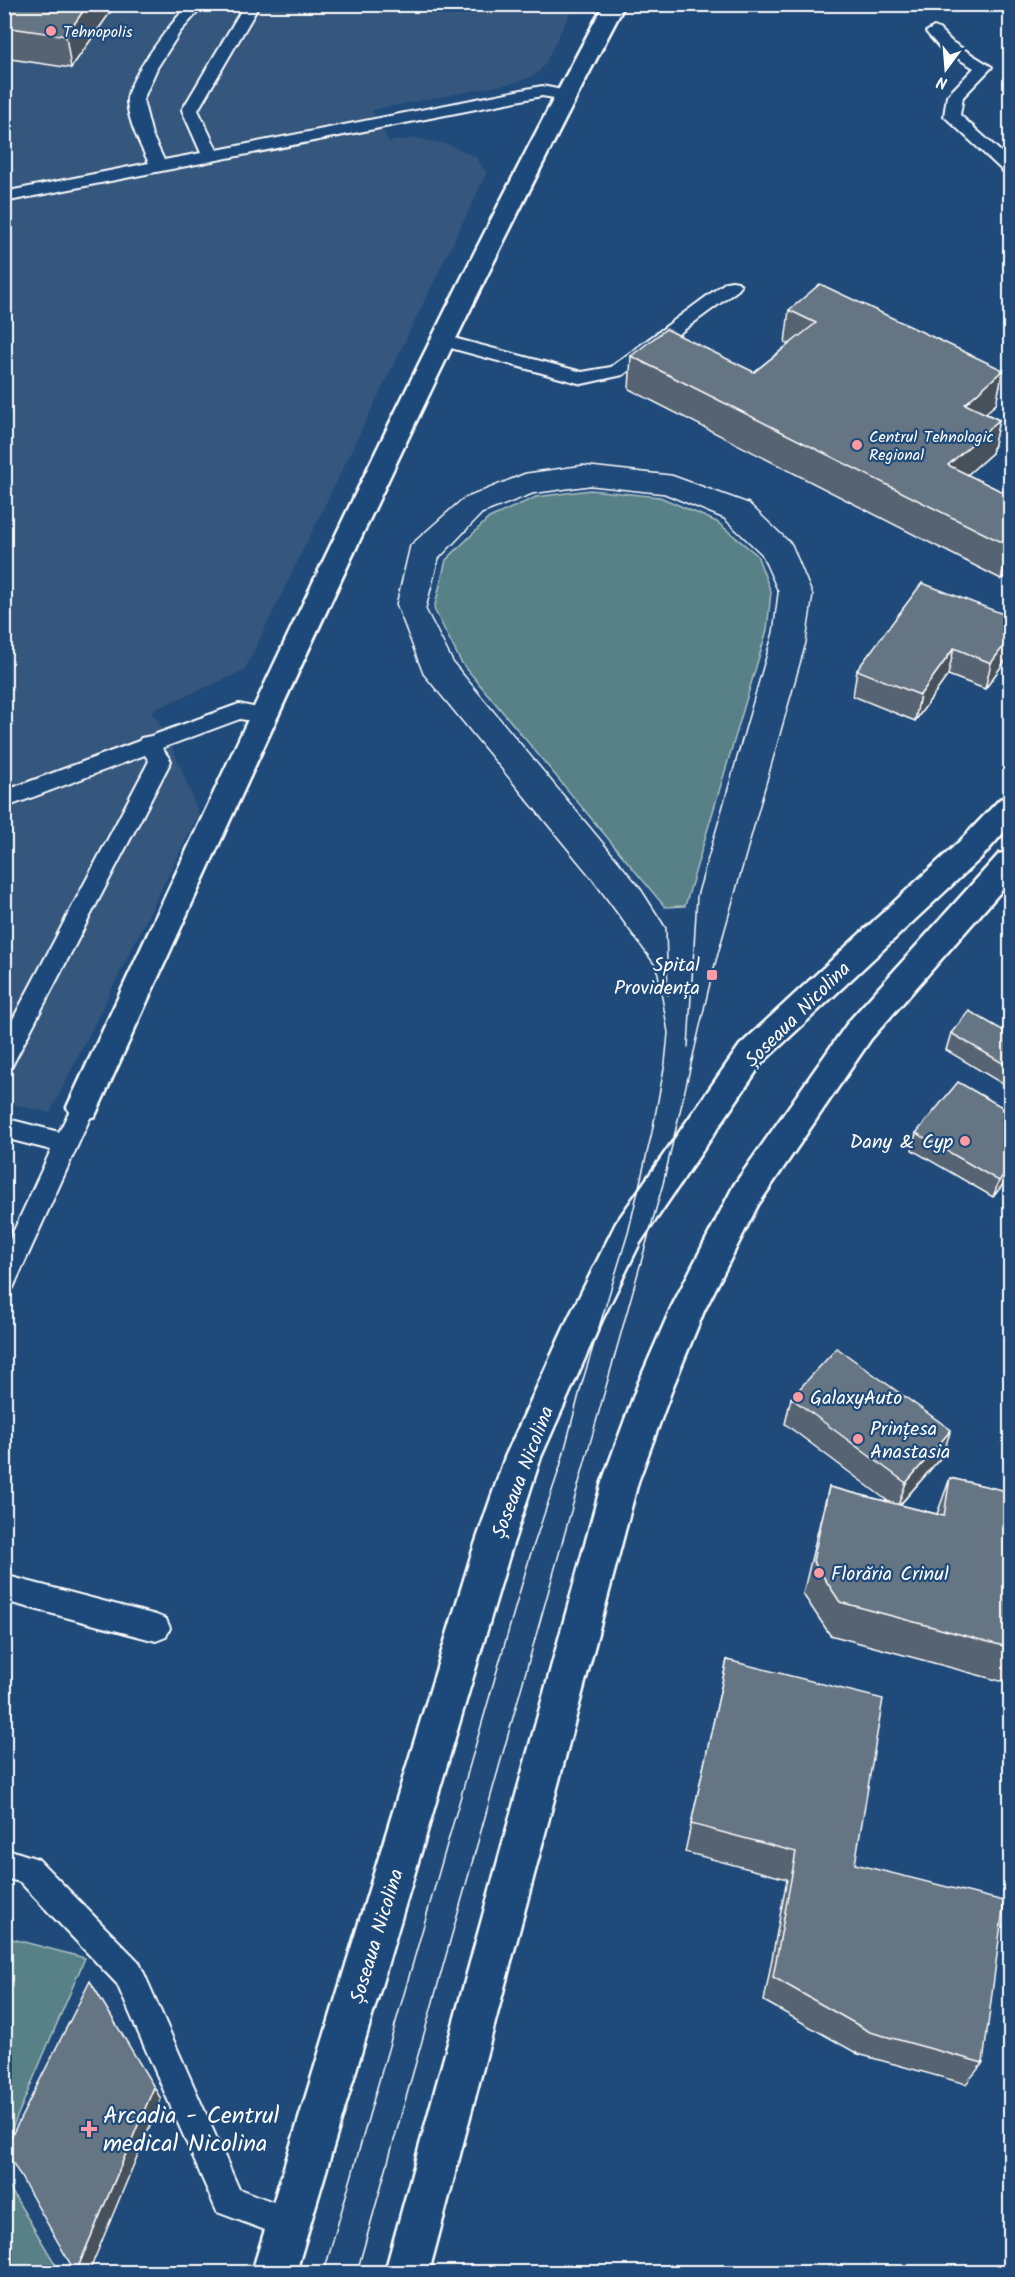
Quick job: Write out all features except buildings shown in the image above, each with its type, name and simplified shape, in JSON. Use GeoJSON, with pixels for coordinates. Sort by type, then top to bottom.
{"type":"FeatureCollection","features":[{"type":"Feature","properties":{"kind":"main road"},"geometry":{"type":"LineString","coordinates":[[82,1107],[442,340],[566,95],[615,4]]}},
{"type":"Feature","properties":{"kind":"main road","name":"Șoseaua Nicolina"},"geometry":{"type":"LineString","coordinates":[[274,2272],[491,1553],[523,1457],[591,1307],[628,1233],[752,1054],[972,848],[1011,807]]}},
{"type":"Feature","properties":{"kind":"main road"},"geometry":{"type":"LineString","coordinates":[[407,2272],[620,1482],[656,1384],[683,1319],[746,1195],[860,1030],[1009,866],[972,848]]}},
{"type":"Feature","properties":{"kind":"lane"},"geometry":{"type":"LineString","coordinates":[[159,167],[144,135],[135,100],[149,68],[174,29],[198,4]]}},
{"type":"Feature","properties":{"kind":"lane"},"geometry":{"type":"LineString","coordinates":[[211,156],[190,110],[253,4]]}},
{"type":"Feature","properties":{"kind":"lane"},"geometry":{"type":"LineString","coordinates":[[934,32],[946,45],[984,67],[955,96],[952,116],[1011,168]]}},
{"type":"Feature","properties":{"kind":"lane"},"geometry":{"type":"LineString","coordinates":[[4,197],[542,91],[566,95]]}},
{"type":"Feature","properties":{"kind":"lane"},"geometry":{"type":"LineString","coordinates":[[442,340],[582,378],[617,371],[732,286]]}},
{"type":"Feature","properties":{"kind":"lane"},"geometry":{"type":"LineString","coordinates":[[4,800],[148,743],[239,711],[264,716]]}},
{"type":"Feature","properties":{"kind":"lane"},"geometry":{"type":"LineString","coordinates":[[4,1059],[160,761],[148,743]]}},
{"type":"Feature","properties":{"kind":"lane"},"geometry":{"type":"LineString","coordinates":[[4,1280],[82,1107]]}},
{"type":"Feature","properties":{"kind":"lane"},"geometry":{"type":"LineString","coordinates":[[4,1128],[66,1144]]}},
{"type":"Feature","properties":{"kind":"lane"},"geometry":{"type":"LineString","coordinates":[[4,1588],[156,1628]]}},
{"type":"Feature","properties":{"kind":"lane"},"geometry":{"type":"LineString","coordinates":[[4,1863],[28,1869],[128,1972],[228,2201],[289,2223]]}},
{"type":"Feature","properties":{"kind":"shaded area"},"geometry":{"type":"Polygon","coordinates":[[[5,5],[574,5],[545,64],[537,74],[518,82],[372,110],[389,142],[415,138],[447,144],[476,157],[487,173],[244,671],[151,711],[168,736],[199,814],[50,1113],[5,1102],[5,5]]]}},
{"type":"Feature","properties":{"kind":"green space"},"geometry":{"type":"Polygon","coordinates":[[[590,490],[660,497],[717,522],[757,555],[771,592],[767,630],[685,906],[665,907],[461,662],[434,609],[446,560],[489,518],[536,497],[590,490]]]}},
{"type":"Feature","properties":{"kind":"green space"},"geometry":{"type":"Polygon","coordinates":[[[4,1937],[85,1958],[5,2145],[4,1937]]]}},
{"type":"Feature","properties":{"kind":"green space"},"geometry":{"type":"Polygon","coordinates":[[[5,2180],[60,2272],[5,2272],[5,2180]]]}},
{"type":"Feature","properties":{"kind":"tram line"},"geometry":{"type":"LineString","coordinates":[[324,2272],[530,1556],[560,1467],[582,1383],[628,1233],[652,1132],[665,1063],[668,1033],[657,968],[591,878],[423,674],[396,604],[410,545],[462,499],[525,473],[583,465],[672,475],[749,503],[792,544],[813,595],[806,643],[712,975],[663,1184],[357,2272]]}},
{"type":"Feature","properties":{"kind":"tram line"},"geometry":{"type":"LineString","coordinates":[[668,995],[666,928],[640,887],[454,663],[426,609],[439,559],[482,514],[533,494],[590,486],[664,494],[724,519],[761,554],[778,592],[773,632],[697,896],[688,1047]]}},
{"type":"Feature","properties":{"kind":"place","name":"Tehnopolis"},"geometry":{"type":"Point","coordinates":[51,31]}},
{"type":"Feature","properties":{"kind":"place","name":"Centrul Tehnologic Regional"},"geometry":{"type":"Point","coordinates":[857,445]}},
{"type":"Feature","properties":{"kind":"place","name":"Spital Providența"},"geometry":{"type":"Point","coordinates":[712,975]}},
{"type":"Feature","properties":{"kind":"place","name":"Dany & Cyp"},"geometry":{"type":"Point","coordinates":[965,1141]}},
{"type":"Feature","properties":{"kind":"place","name":"GalaxyAuto"},"geometry":{"type":"Point","coordinates":[798,1397]}},
{"type":"Feature","properties":{"kind":"place","name":"Prințesa Anastasia"},"geometry":{"type":"Point","coordinates":[858,1439]}},
{"type":"Feature","properties":{"kind":"place","name":"Florăria Crinul"},"geometry":{"type":"Point","coordinates":[819,1573]}},
{"type":"Feature","properties":{"kind":"place","name":"Arcadia - Centrul medical Nicolina"},"geometry":{"type":"Point","coordinates":[89,2129]}}]}
